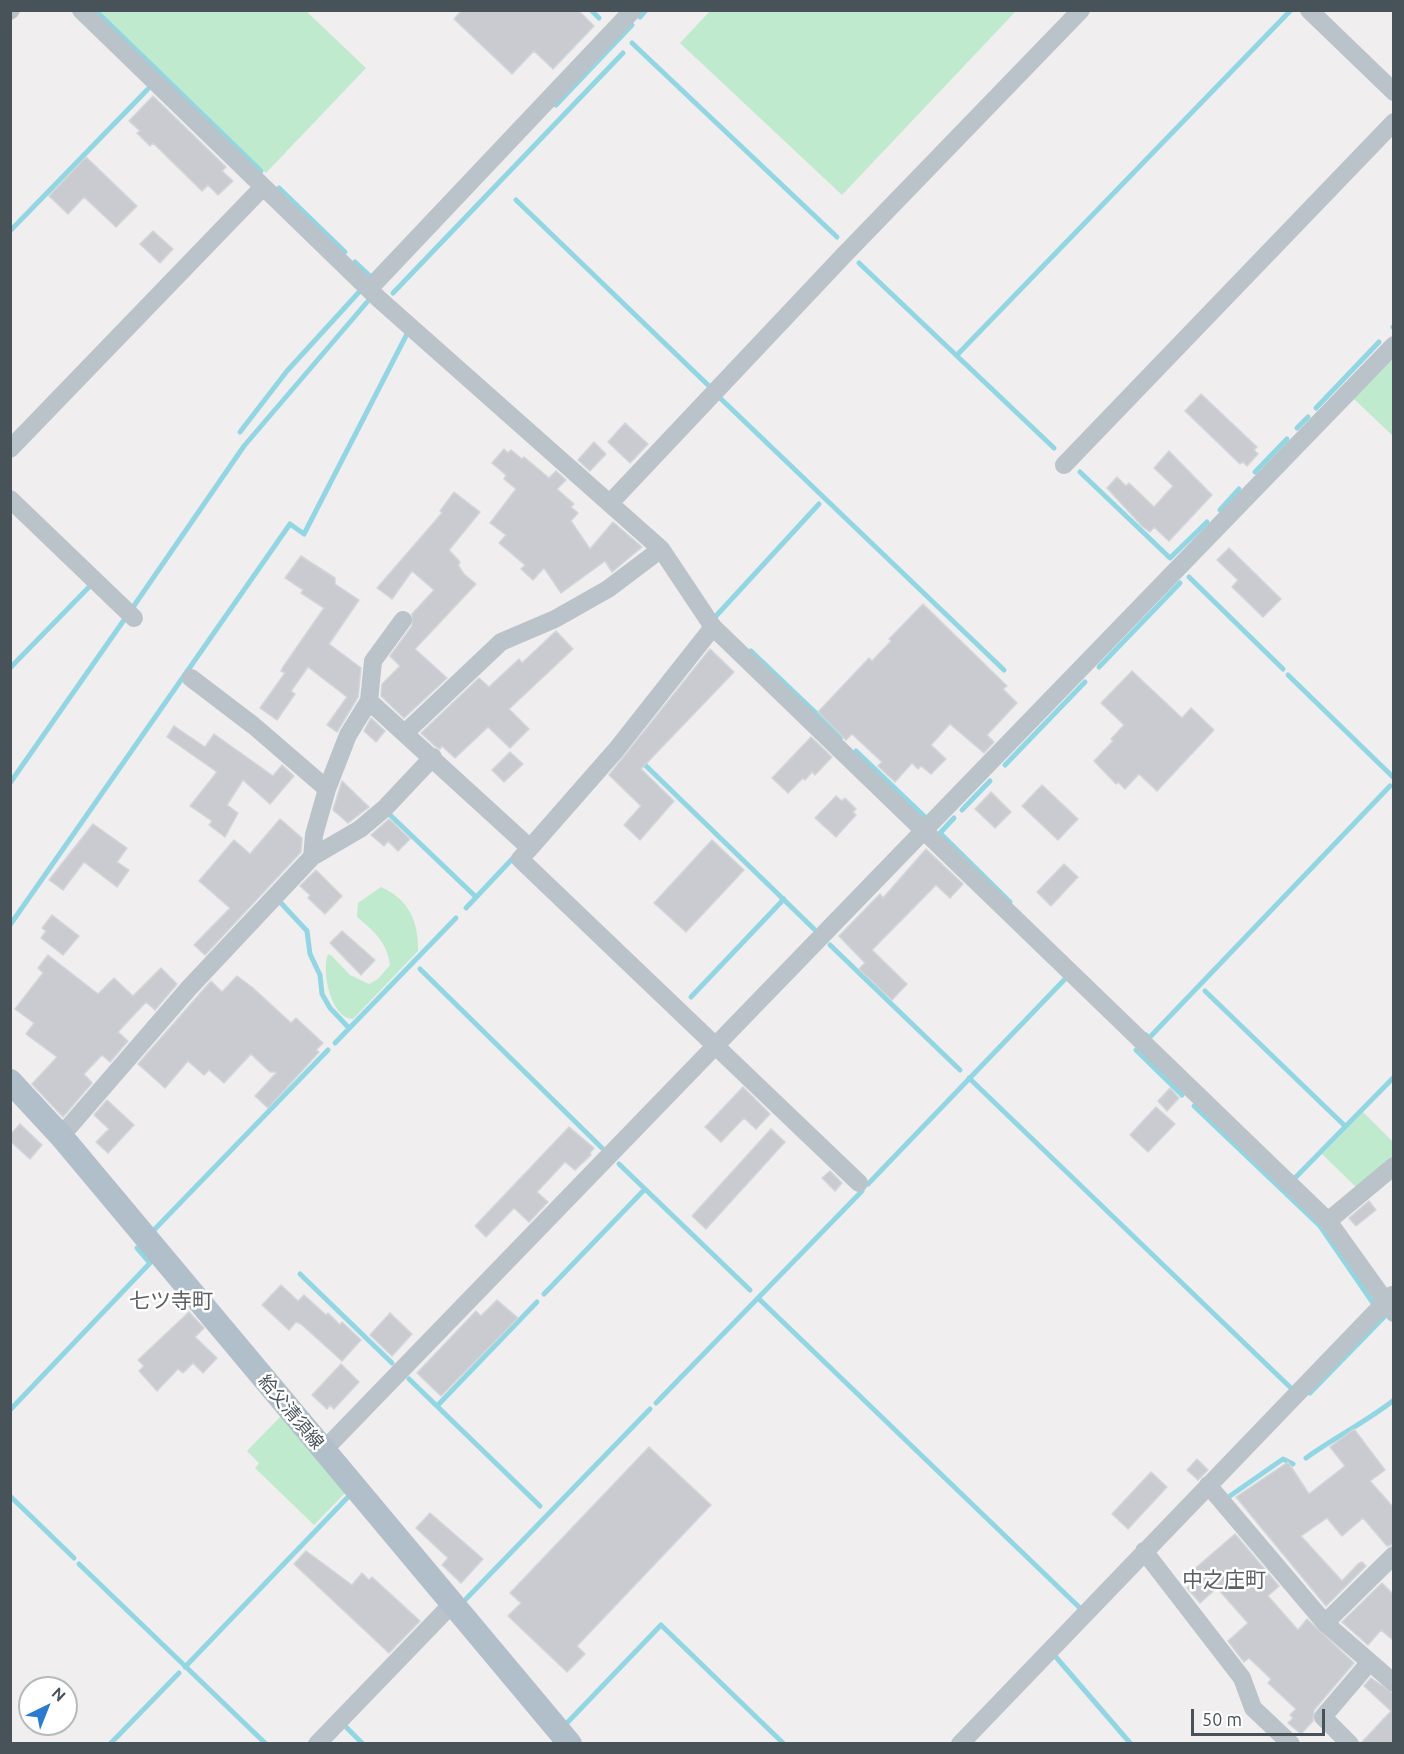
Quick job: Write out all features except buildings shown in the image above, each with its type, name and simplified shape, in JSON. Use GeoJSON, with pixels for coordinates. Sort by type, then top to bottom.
{"type":"FeatureCollection","features":[{"type":"Feature","properties":{"kind":"main road","name":"給父清須線"},"geometry":{"type":"LineString","coordinates":[[10,1081],[61,1136],[570,1743]]}},
{"type":"Feature","properties":{"kind":"street"},"geometry":{"type":"LineString","coordinates":[[81,10],[369,288],[536,440],[661,549],[713,627],[1328,1221],[1391,1303],[1208,1485],[960,1743]]}},
{"type":"Feature","properties":{"kind":"street"},"geometry":{"type":"LineString","coordinates":[[369,288],[633,10]]}},
{"type":"Feature","properties":{"kind":"street"},"geometry":{"type":"LineString","coordinates":[[610,503],[845,254],[1081,10]]}},
{"type":"Feature","properties":{"kind":"street"},"geometry":{"type":"LineString","coordinates":[[1309,10],[1394,92]]}},
{"type":"Feature","properties":{"kind":"street"},"geometry":{"type":"LineString","coordinates":[[1064,465],[1394,122]]}},
{"type":"Feature","properties":{"kind":"street"},"geometry":{"type":"LineString","coordinates":[[10,449],[263,186]]}},
{"type":"Feature","properties":{"kind":"street"},"geometry":{"type":"LineString","coordinates":[[323,1451],[1394,345]]}},
{"type":"Feature","properties":{"kind":"street"},"geometry":{"type":"LineString","coordinates":[[10,499],[135,618]]}},
{"type":"Feature","properties":{"kind":"street"},"geometry":{"type":"LineString","coordinates":[[406,732],[501,642],[555,619],[608,589],[661,549]]}},
{"type":"Feature","properties":{"kind":"street"},"geometry":{"type":"LineString","coordinates":[[312,857],[314,835],[327,789],[348,735],[369,701],[373,662],[403,620]]}},
{"type":"Feature","properties":{"kind":"street"},"geometry":{"type":"LineString","coordinates":[[713,627],[616,750],[520,859],[718,1045],[859,1183]]}},
{"type":"Feature","properties":{"kind":"street"},"geometry":{"type":"LineString","coordinates":[[191,678],[254,726],[327,789]]}},
{"type":"Feature","properties":{"kind":"street"},"geometry":{"type":"LineString","coordinates":[[369,701],[406,732],[530,848]]}},
{"type":"Feature","properties":{"kind":"street"},"geometry":{"type":"LineString","coordinates":[[61,1136],[189,988],[312,857],[360,829],[385,808],[433,757]]}},
{"type":"Feature","properties":{"kind":"street"},"geometry":{"type":"LineString","coordinates":[[1328,1221],[1394,1166]]}},
{"type":"Feature","properties":{"kind":"street"},"geometry":{"type":"LineString","coordinates":[[1208,1485],[1325,1623],[1394,1683]]}},
{"type":"Feature","properties":{"kind":"street"},"geometry":{"type":"LineString","coordinates":[[1144,1551],[1242,1678],[1253,1708],[1290,1743]]}},
{"type":"Feature","properties":{"kind":"street"},"geometry":{"type":"LineString","coordinates":[[1325,1623],[1394,1555]]}},
{"type":"Feature","properties":{"kind":"street"},"geometry":{"type":"LineString","coordinates":[[317,1743],[453,1603]]}},
{"type":"Feature","properties":{"kind":"street"},"geometry":{"type":"LineString","coordinates":[[1350,1743],[1323,1717],[1369,1663]]}},
{"type":"Feature","properties":{"kind":"green space"},"geometry":{"type":"Polygon","coordinates":[[[97,11],[306,11],[366,68],[266,173],[97,11]]]}},
{"type":"Feature","properties":{"kind":"green space"},"geometry":{"type":"Polygon","coordinates":[[[710,11],[1016,11],[842,195],[680,43],[710,11]]]}},
{"type":"Feature","properties":{"kind":"green space"},"geometry":{"type":"Polygon","coordinates":[[[1391,361],[1393,363],[1393,436],[1354,399],[1391,361]]]}},
{"type":"Feature","properties":{"kind":"green space"},"geometry":{"type":"Polygon","coordinates":[[[381,887],[398,898],[410,912],[416,930],[418,951],[353,1019],[345,1017],[334,1003],[327,982],[326,962],[328,954],[350,975],[369,984],[378,979],[390,965],[383,943],[357,917],[358,903],[381,887]]]}},
{"type":"Feature","properties":{"kind":"green space"},"geometry":{"type":"Polygon","coordinates":[[[1363,1112],[1393,1142],[1393,1161],[1359,1190],[1322,1154],[1363,1112]]]}},
{"type":"Feature","properties":{"kind":"green space"},"geometry":{"type":"Polygon","coordinates":[[[281,1416],[345,1493],[314,1525],[255,1468],[259,1463],[247,1451],[281,1416]]]}},
{"type":"Feature","properties":{"kind":"waterway"},"geometry":{"type":"LineString","coordinates":[[95,10],[261,171]]}},
{"type":"Feature","properties":{"kind":"waterway"},"geometry":{"type":"LineString","coordinates":[[591,10],[599,18]]}},
{"type":"Feature","properties":{"kind":"waterway"},"geometry":{"type":"LineString","coordinates":[[640,17],[646,10]]}},
{"type":"Feature","properties":{"kind":"waterway"},"geometry":{"type":"LineString","coordinates":[[957,355],[1291,10]]}},
{"type":"Feature","properties":{"kind":"waterway"},"geometry":{"type":"LineString","coordinates":[[556,105],[632,25]]}},
{"type":"Feature","properties":{"kind":"waterway"},"geometry":{"type":"LineString","coordinates":[[632,43],[837,237]]}},
{"type":"Feature","properties":{"kind":"waterway"},"geometry":{"type":"LineString","coordinates":[[393,293],[623,53]]}},
{"type":"Feature","properties":{"kind":"waterway"},"geometry":{"type":"LineString","coordinates":[[10,231],[148,89]]}},
{"type":"Feature","properties":{"kind":"waterway"},"geometry":{"type":"LineString","coordinates":[[279,188],[345,252]]}},
{"type":"Feature","properties":{"kind":"waterway"},"geometry":{"type":"LineString","coordinates":[[516,200],[709,386]]}},
{"type":"Feature","properties":{"kind":"waterway"},"geometry":{"type":"LineString","coordinates":[[355,262],[372,278]]}},
{"type":"Feature","properties":{"kind":"waterway"},"geometry":{"type":"LineString","coordinates":[[859,263],[1054,448]]}},
{"type":"Feature","properties":{"kind":"waterway"},"geometry":{"type":"LineString","coordinates":[[240,432],[287,371],[360,291]]}},
{"type":"Feature","properties":{"kind":"waterway"},"geometry":{"type":"LineString","coordinates":[[131,610],[244,446],[368,301]]}},
{"type":"Feature","properties":{"kind":"waterway"},"geometry":{"type":"LineString","coordinates":[[10,925],[290,524],[304,534],[408,332]]}},
{"type":"Feature","properties":{"kind":"waterway"},"geometry":{"type":"LineString","coordinates":[[1316,408],[1379,342]]}},
{"type":"Feature","properties":{"kind":"waterway"},"geometry":{"type":"LineString","coordinates":[[719,397],[1004,670]]}},
{"type":"Feature","properties":{"kind":"waterway"},"geometry":{"type":"LineString","coordinates":[[1297,428],[1308,417]]}},
{"type":"Feature","properties":{"kind":"waterway"},"geometry":{"type":"LineString","coordinates":[[1255,472],[1287,439]]}},
{"type":"Feature","properties":{"kind":"waterway"},"geometry":{"type":"LineString","coordinates":[[1080,472],[1170,558],[1207,522]]}},
{"type":"Feature","properties":{"kind":"waterway"},"geometry":{"type":"LineString","coordinates":[[1220,510],[1239,489]]}},
{"type":"Feature","properties":{"kind":"waterway"},"geometry":{"type":"LineString","coordinates":[[716,616],[819,504]]}},
{"type":"Feature","properties":{"kind":"waterway"},"geometry":{"type":"LineString","coordinates":[[1189,577],[1283,669]]}},
{"type":"Feature","properties":{"kind":"waterway"},"geometry":{"type":"LineString","coordinates":[[1099,667],[1180,583]]}},
{"type":"Feature","properties":{"kind":"waterway"},"geometry":{"type":"LineString","coordinates":[[10,668],[91,585]]}},
{"type":"Feature","properties":{"kind":"waterway"},"geometry":{"type":"LineString","coordinates":[[10,783],[124,620]]}},
{"type":"Feature","properties":{"kind":"waterway"},"geometry":{"type":"LineString","coordinates":[[751,651],[841,737]]}},
{"type":"Feature","properties":{"kind":"waterway"},"geometry":{"type":"LineString","coordinates":[[1288,675],[1394,778]]}},
{"type":"Feature","properties":{"kind":"waterway"},"geometry":{"type":"LineString","coordinates":[[1005,765],[1085,682]]}},
{"type":"Feature","properties":{"kind":"waterway"},"geometry":{"type":"LineString","coordinates":[[856,751],[924,816]]}},
{"type":"Feature","properties":{"kind":"waterway"},"geometry":{"type":"LineString","coordinates":[[641,761],[814,929]]}},
{"type":"Feature","properties":{"kind":"waterway"},"geometry":{"type":"LineString","coordinates":[[962,810],[990,781]]}},
{"type":"Feature","properties":{"kind":"waterway"},"geometry":{"type":"LineString","coordinates":[[1146,1035],[1149,1038],[1390,786]]}},
{"type":"Feature","properties":{"kind":"waterway"},"geometry":{"type":"LineString","coordinates":[[388,813],[476,897]]}},
{"type":"Feature","properties":{"kind":"waterway"},"geometry":{"type":"LineString","coordinates":[[954,818],[940,833],[1010,902]]}},
{"type":"Feature","properties":{"kind":"waterway"},"geometry":{"type":"LineString","coordinates":[[466,908],[514,857]]}},
{"type":"Feature","properties":{"kind":"waterway"},"geometry":{"type":"LineString","coordinates":[[691,997],[784,899]]}},
{"type":"Feature","properties":{"kind":"waterway"},"geometry":{"type":"LineString","coordinates":[[280,902],[307,931],[310,954],[320,975],[322,994],[330,1008],[349,1028]]}},
{"type":"Feature","properties":{"kind":"waterway"},"geometry":{"type":"LineString","coordinates":[[335,1043],[456,918]]}},
{"type":"Feature","properties":{"kind":"waterway"},"geometry":{"type":"LineString","coordinates":[[830,945],[960,1070]]}},
{"type":"Feature","properties":{"kind":"waterway"},"geometry":{"type":"LineString","coordinates":[[420,969],[603,1149]]}},
{"type":"Feature","properties":{"kind":"waterway"},"geometry":{"type":"LineString","coordinates":[[868,1184],[1066,978]]}},
{"type":"Feature","properties":{"kind":"waterway"},"geometry":{"type":"LineString","coordinates":[[1205,991],[1345,1126]]}},
{"type":"Feature","properties":{"kind":"waterway"},"geometry":{"type":"LineString","coordinates":[[153,1231],[328,1050]]}},
{"type":"Feature","properties":{"kind":"waterway"},"geometry":{"type":"LineString","coordinates":[[1136,1050],[1182,1095]]}},
{"type":"Feature","properties":{"kind":"waterway"},"geometry":{"type":"LineString","coordinates":[[1294,1179],[1394,1077]]}},
{"type":"Feature","properties":{"kind":"waterway"},"geometry":{"type":"LineString","coordinates":[[969,1078],[1292,1389]]}},
{"type":"Feature","properties":{"kind":"waterway"},"geometry":{"type":"LineString","coordinates":[[1194,1106],[1320,1226],[1373,1303]]}},
{"type":"Feature","properties":{"kind":"waterway"},"geometry":{"type":"LineString","coordinates":[[619,1164],[750,1290]]}},
{"type":"Feature","properties":{"kind":"waterway"},"geometry":{"type":"LineString","coordinates":[[544,1294],[645,1189]]}},
{"type":"Feature","properties":{"kind":"waterway"},"geometry":{"type":"LineString","coordinates":[[656,1403],[862,1191]]}},
{"type":"Feature","properties":{"kind":"waterway"},"geometry":{"type":"LineString","coordinates":[[10,1410],[150,1263],[137,1248]]}},
{"type":"Feature","properties":{"kind":"waterway"},"geometry":{"type":"LineString","coordinates":[[300,1274],[392,1363]]}},
{"type":"Feature","properties":{"kind":"waterway"},"geometry":{"type":"LineString","coordinates":[[758,1298],[1081,1609]]}},
{"type":"Feature","properties":{"kind":"waterway"},"geometry":{"type":"LineString","coordinates":[[437,1406],[537,1302]]}},
{"type":"Feature","properties":{"kind":"waterway"},"geometry":{"type":"LineString","coordinates":[[1310,1393],[1384,1317]]}},
{"type":"Feature","properties":{"kind":"waterway"},"geometry":{"type":"LineString","coordinates":[[409,1379],[540,1506]]}},
{"type":"Feature","properties":{"kind":"waterway"},"geometry":{"type":"LineString","coordinates":[[1306,1458],[1394,1400]]}},
{"type":"Feature","properties":{"kind":"waterway"},"geometry":{"type":"LineString","coordinates":[[466,1599],[650,1409]]}},
{"type":"Feature","properties":{"kind":"waterway"},"geometry":{"type":"LineString","coordinates":[[1227,1498],[1283,1459],[1293,1464]]}},
{"type":"Feature","properties":{"kind":"waterway"},"geometry":{"type":"LineString","coordinates":[[10,1496],[74,1558]]}},
{"type":"Feature","properties":{"kind":"waterway"},"geometry":{"type":"LineString","coordinates":[[185,1667],[348,1497]]}},
{"type":"Feature","properties":{"kind":"waterway"},"geometry":{"type":"LineString","coordinates":[[79,1564],[266,1744]]}},
{"type":"Feature","properties":{"kind":"waterway"},"geometry":{"type":"LineString","coordinates":[[566,1724],[661,1625],[784,1744]]}},
{"type":"Feature","properties":{"kind":"waterway"},"geometry":{"type":"LineString","coordinates":[[1055,1656],[1131,1744]]}},
{"type":"Feature","properties":{"kind":"waterway"},"geometry":{"type":"LineString","coordinates":[[110,1744],[179,1673]]}},
{"type":"Feature","properties":{"kind":"waterway"},"geometry":{"type":"LineString","coordinates":[[343,1724],[363,1744]]}},
{"type":"Feature","properties":{"kind":"district","name":"七ツ寺町"},"geometry":{"type":"Point","coordinates":[171,1301]}},
{"type":"Feature","properties":{"kind":"district","name":"中之庄町"},"geometry":{"type":"Point","coordinates":[1224,1580]}}]}
